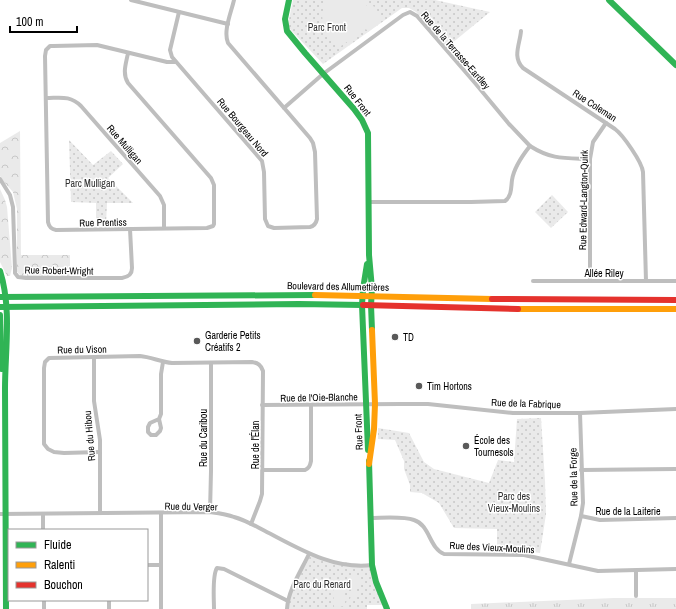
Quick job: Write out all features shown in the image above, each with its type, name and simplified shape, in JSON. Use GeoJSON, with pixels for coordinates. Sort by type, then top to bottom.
{"type":"FeatureCollection","features":[{"type":"Feature","properties":{"kind":"main road","name":"Rue Front"},"geometry":{"type":"LineString","coordinates":[[289,0],[285,27],[323,74],[359,114],[366,127],[368,139],[369,255],[372,289],[375,404],[374,434],[369,464]]}},
{"type":"Feature","properties":{"kind":"main road"},"geometry":{"type":"LineString","coordinates":[[609,0],[676,65]]}},
{"type":"Feature","properties":{"kind":"main road","name":"Rue Front"},"geometry":{"type":"LineString","coordinates":[[369,255],[363,288],[362,305],[372,565],[376,582],[387,609]]}},
{"type":"Feature","properties":{"kind":"main road"},"geometry":{"type":"LineString","coordinates":[[0,271],[4,284],[2,361]]}},
{"type":"Feature","properties":{"kind":"main road","name":"Boulevard des Allumettières"},"geometry":{"type":"LineString","coordinates":[[3,297],[321,294],[506,300],[676,300]]}},
{"type":"Feature","properties":{"kind":"main road","name":"Boulevard des Allumettières"},"geometry":{"type":"LineString","coordinates":[[3,307],[299,304],[492,309],[676,309]]}},
{"type":"Feature","properties":{"kind":"main road"},"geometry":{"type":"LineString","coordinates":[[0,315],[5,387],[3,514],[6,609]]}},
{"type":"Feature","properties":{"kind":"street"},"geometry":{"type":"LineString","coordinates":[[131,0],[228,24]]}},
{"type":"Feature","properties":{"kind":"street","name":"Rue Bourgeau Nord"},"geometry":{"type":"LineString","coordinates":[[179,12],[170,50],[172,57],[260,157],[264,172],[265,219],[268,226],[274,228],[310,227],[315,225],[317,219],[315,148],[310,138],[230,46],[226,36],[234,0]]}},
{"type":"Feature","properties":{"kind":"street","name":"Rue de la Terrasse-Eardley"},"geometry":{"type":"LineString","coordinates":[[284,108],[323,74],[403,15],[412,13],[435,37],[509,124],[530,146],[545,154],[559,158],[590,159]]}},
{"type":"Feature","properties":{"kind":"street","name":"Rue Coleman"},"geometry":{"type":"LineString","coordinates":[[521,31],[517,54],[520,65],[615,129],[642,165],[646,281]]}},
{"type":"Feature","properties":{"kind":"street","name":"Rue Prentiss"},"geometry":{"type":"LineString","coordinates":[[128,53],[125,70],[128,83],[211,178],[214,185],[215,221],[213,226],[207,228],[56,230],[50,228],[48,222],[46,50],[53,46],[97,45],[167,62],[176,62]]}},
{"type":"Feature","properties":{"kind":"street","name":"Rue Mulligan"},"geometry":{"type":"LineString","coordinates":[[46,98],[70,98],[81,106],[160,196],[164,205],[164,228]]}},
{"type":"Feature","properties":{"kind":"street","name":"Rue Edward-Langton-Quirk"},"geometry":{"type":"LineString","coordinates":[[590,281],[590,159],[593,142],[606,123]]}},
{"type":"Feature","properties":{"kind":"street"},"geometry":{"type":"LineString","coordinates":[[368,202],[506,201],[510,196],[512,179],[516,169],[521,158],[530,146]]}},
{"type":"Feature","properties":{"kind":"street","name":"Rue Robert-Wright"},"geometry":{"type":"LineString","coordinates":[[0,179],[10,195],[13,207],[14,269],[18,277],[128,277],[132,272],[130,229]]}},
{"type":"Feature","properties":{"kind":"street","name":"Allée Riley"},"geometry":{"type":"LineString","coordinates":[[533,281],[676,281]]}},
{"type":"Feature","properties":{"kind":"street","name":"Rue du Vison"},"geometry":{"type":"LineString","coordinates":[[100,452],[54,452],[48,449],[44,444],[45,362],[49,358],[140,356],[172,363],[252,362],[260,365]]}},
{"type":"Feature","properties":{"kind":"street","name":"Rue du Hibou"},"geometry":{"type":"LineString","coordinates":[[94,357],[94,401],[100,440],[100,513]]}},
{"type":"Feature","properties":{"kind":"street"},"geometry":{"type":"LineString","coordinates":[[159,419],[161,410],[161,374],[163,362]]}},
{"type":"Feature","properties":{"kind":"street","name":"Rue du Caribou"},"geometry":{"type":"LineString","coordinates":[[210,512],[211,363]]}},
{"type":"Feature","properties":{"kind":"street","name":"Rue de l'Élan"},"geometry":{"type":"LineString","coordinates":[[250,524],[262,497],[263,371],[260,365]]}},
{"type":"Feature","properties":{"kind":"street","name":"Rue de l'Oie-Blanche"},"geometry":{"type":"LineString","coordinates":[[262,405],[375,404]]}},
{"type":"Feature","properties":{"kind":"street","name":"Rue de la Fabrique"},"geometry":{"type":"LineString","coordinates":[[375,404],[428,404],[513,413],[580,413],[676,409]]}},
{"type":"Feature","properties":{"kind":"street"},"geometry":{"type":"LineString","coordinates":[[263,470],[305,470],[310,466],[311,405]]}},
{"type":"Feature","properties":{"kind":"street","name":"Rue de la Forge"},"geometry":{"type":"LineString","coordinates":[[569,564],[581,516],[583,498],[580,413]]}},
{"type":"Feature","properties":{"kind":"street"},"geometry":{"type":"LineString","coordinates":[[581,470],[676,469]]}},
{"type":"Feature","properties":{"kind":"street","name":"Rue du Verger"},"geometry":{"type":"LineString","coordinates":[[3,514],[210,512],[233,516],[309,554],[340,563],[372,565]]}},
{"type":"Feature","properties":{"kind":"street"},"geometry":{"type":"LineString","coordinates":[[161,513],[161,609]]}},
{"type":"Feature","properties":{"kind":"street"},"geometry":{"type":"LineString","coordinates":[[43,514],[43,529]]}},
{"type":"Feature","properties":{"kind":"street","name":"Rue de la Laiterie"},"geometry":{"type":"LineString","coordinates":[[581,516],[600,520],[676,518]]}},
{"type":"Feature","properties":{"kind":"street","name":"Rue des Vieux-Moulins"},"geometry":{"type":"LineString","coordinates":[[370,518],[407,518],[414,520],[424,528],[437,550],[444,554],[524,555],[598,571],[676,570]]}},
{"type":"Feature","properties":{"kind":"street"},"geometry":{"type":"LineString","coordinates":[[287,609],[290,592],[309,554]]}},
{"type":"Feature","properties":{"kind":"street"},"geometry":{"type":"LineString","coordinates":[[148,565],[161,565]]}},
{"type":"Feature","properties":{"kind":"street"},"geometry":{"type":"LineString","coordinates":[[214,609],[214,577],[215,570],[217,568],[224,569],[288,601]]}},
{"type":"Feature","properties":{"kind":"street"},"geometry":{"type":"LineString","coordinates":[[636,571],[636,596]]}},
{"type":"Feature","properties":{"kind":"green space","name":"Parc Front"},"geometry":{"type":"Polygon","coordinates":[[[293,0],[435,0],[490,12],[446,48],[416,12],[409,8],[402,8],[323,64],[289,28],[288,24],[293,0]]]}},
{"type":"Feature","properties":{"kind":"green space"},"geometry":{"type":"Polygon","coordinates":[[[327,0],[363,0],[369,9],[374,6],[380,15],[378,24],[368,32],[366,29],[338,48],[326,31],[322,20],[322,14],[327,0]]]}},
{"type":"Feature","properties":{"kind":"green space"},"geometry":{"type":"Polygon","coordinates":[[[20,131],[21,255],[70,255],[70,276],[21,276],[17,272],[17,209],[13,192],[0,176],[0,143],[20,131]]]}},
{"type":"Feature","properties":{"kind":"green space","name":"Parc Mulligan"},"geometry":{"type":"Polygon","coordinates":[[[69,140],[93,165],[111,151],[123,164],[108,178],[133,203],[107,203],[106,225],[96,225],[96,203],[71,202],[69,140]]]}},
{"type":"Feature","properties":{"kind":"green space"},"geometry":{"type":"Polygon","coordinates":[[[0,189],[7,207],[12,268],[10,276],[7,276],[0,262],[0,189]]]}},
{"type":"Feature","properties":{"kind":"green space"},"geometry":{"type":"Polygon","coordinates":[[[552,195],[568,212],[551,228],[535,212],[552,195]]]}},
{"type":"Feature","properties":{"kind":"green space","name":"Parc des Vieux-Moulins"},"geometry":{"type":"Polygon","coordinates":[[[541,418],[546,514],[540,553],[497,550],[497,529],[454,528],[439,503],[422,493],[410,492],[410,485],[404,469],[404,461],[395,440],[378,439],[378,428],[409,433],[424,462],[434,469],[489,483],[498,460],[514,462],[517,419],[541,418]]]}},
{"type":"Feature","properties":{"kind":"green space","name":"Parc du Renard"},"geometry":{"type":"Polygon","coordinates":[[[309,554],[331,561],[372,565],[386,605],[367,605],[367,609],[287,609],[288,601],[309,554]]]}},
{"type":"Feature","properties":{"kind":"green space"},"geometry":{"type":"Polygon","coordinates":[[[353,577],[359,577],[359,588],[357,588],[353,602],[350,604],[346,603],[347,599],[350,599],[353,586],[353,577]]]}},
{"type":"Feature","properties":{"kind":"green space"},"geometry":{"type":"Polygon","coordinates":[[[333,583],[345,583],[345,606],[334,607],[333,583]]]}},
{"type":"Feature","properties":{"kind":"green space"},"geometry":{"type":"Polygon","coordinates":[[[614,598],[676,598],[676,609],[471,609],[471,604],[614,598]]]}},
{"type":"Feature","properties":{"kind":"traffic: fast"},"geometry":{"type":"LineString","coordinates":[[289,0],[285,19],[287,31],[354,109],[362,120],[368,133],[369,255],[372,289],[372,330]]}},
{"type":"Feature","properties":{"kind":"traffic: fast"},"geometry":{"type":"LineString","coordinates":[[609,0],[676,65]]}},
{"type":"Feature","properties":{"kind":"traffic: fast"},"geometry":{"type":"LineString","coordinates":[[367,264],[362,305],[368,450]]}},
{"type":"Feature","properties":{"kind":"traffic: fast"},"geometry":{"type":"LineString","coordinates":[[0,271],[4,285],[7,315],[5,389],[6,609]]}},
{"type":"Feature","properties":{"kind":"traffic: fast"},"geometry":{"type":"LineString","coordinates":[[0,297],[315,295]]}},
{"type":"Feature","properties":{"kind":"traffic: fast"},"geometry":{"type":"LineString","coordinates":[[0,307],[299,304],[363,305]]}},
{"type":"Feature","properties":{"kind":"traffic: fast"},"geometry":{"type":"LineString","coordinates":[[0,315],[2,369]]}},
{"type":"Feature","properties":{"kind":"traffic: fast"},"geometry":{"type":"LineString","coordinates":[[369,461],[372,565],[376,582],[387,609]]}},
{"type":"Feature","properties":{"kind":"traffic: slow"},"geometry":{"type":"LineString","coordinates":[[315,295],[492,299]]}},
{"type":"Feature","properties":{"kind":"traffic: slow"},"geometry":{"type":"LineString","coordinates":[[518,309],[676,309]]}},
{"type":"Feature","properties":{"kind":"traffic: slow"},"geometry":{"type":"LineString","coordinates":[[369,464],[374,429],[375,404],[372,330]]}},
{"type":"Feature","properties":{"kind":"traffic: jam"},"geometry":{"type":"LineString","coordinates":[[492,299],[676,300]]}},
{"type":"Feature","properties":{"kind":"traffic: jam"},"geometry":{"type":"LineString","coordinates":[[363,305],[518,309]]}},
{"type":"Feature","properties":{"kind":"place","name":"TD"},"geometry":{"type":"Point","coordinates":[395,337]}},
{"type":"Feature","properties":{"kind":"place","name":"Garderie Petits Créatifs 2"},"geometry":{"type":"Point","coordinates":[197,341]}},
{"type":"Feature","properties":{"kind":"place","name":"Tim Hortons"},"geometry":{"type":"Point","coordinates":[419,386]}},
{"type":"Feature","properties":{"kind":"place","name":"École des Tournesols"},"geometry":{"type":"Point","coordinates":[466,446]}}]}
